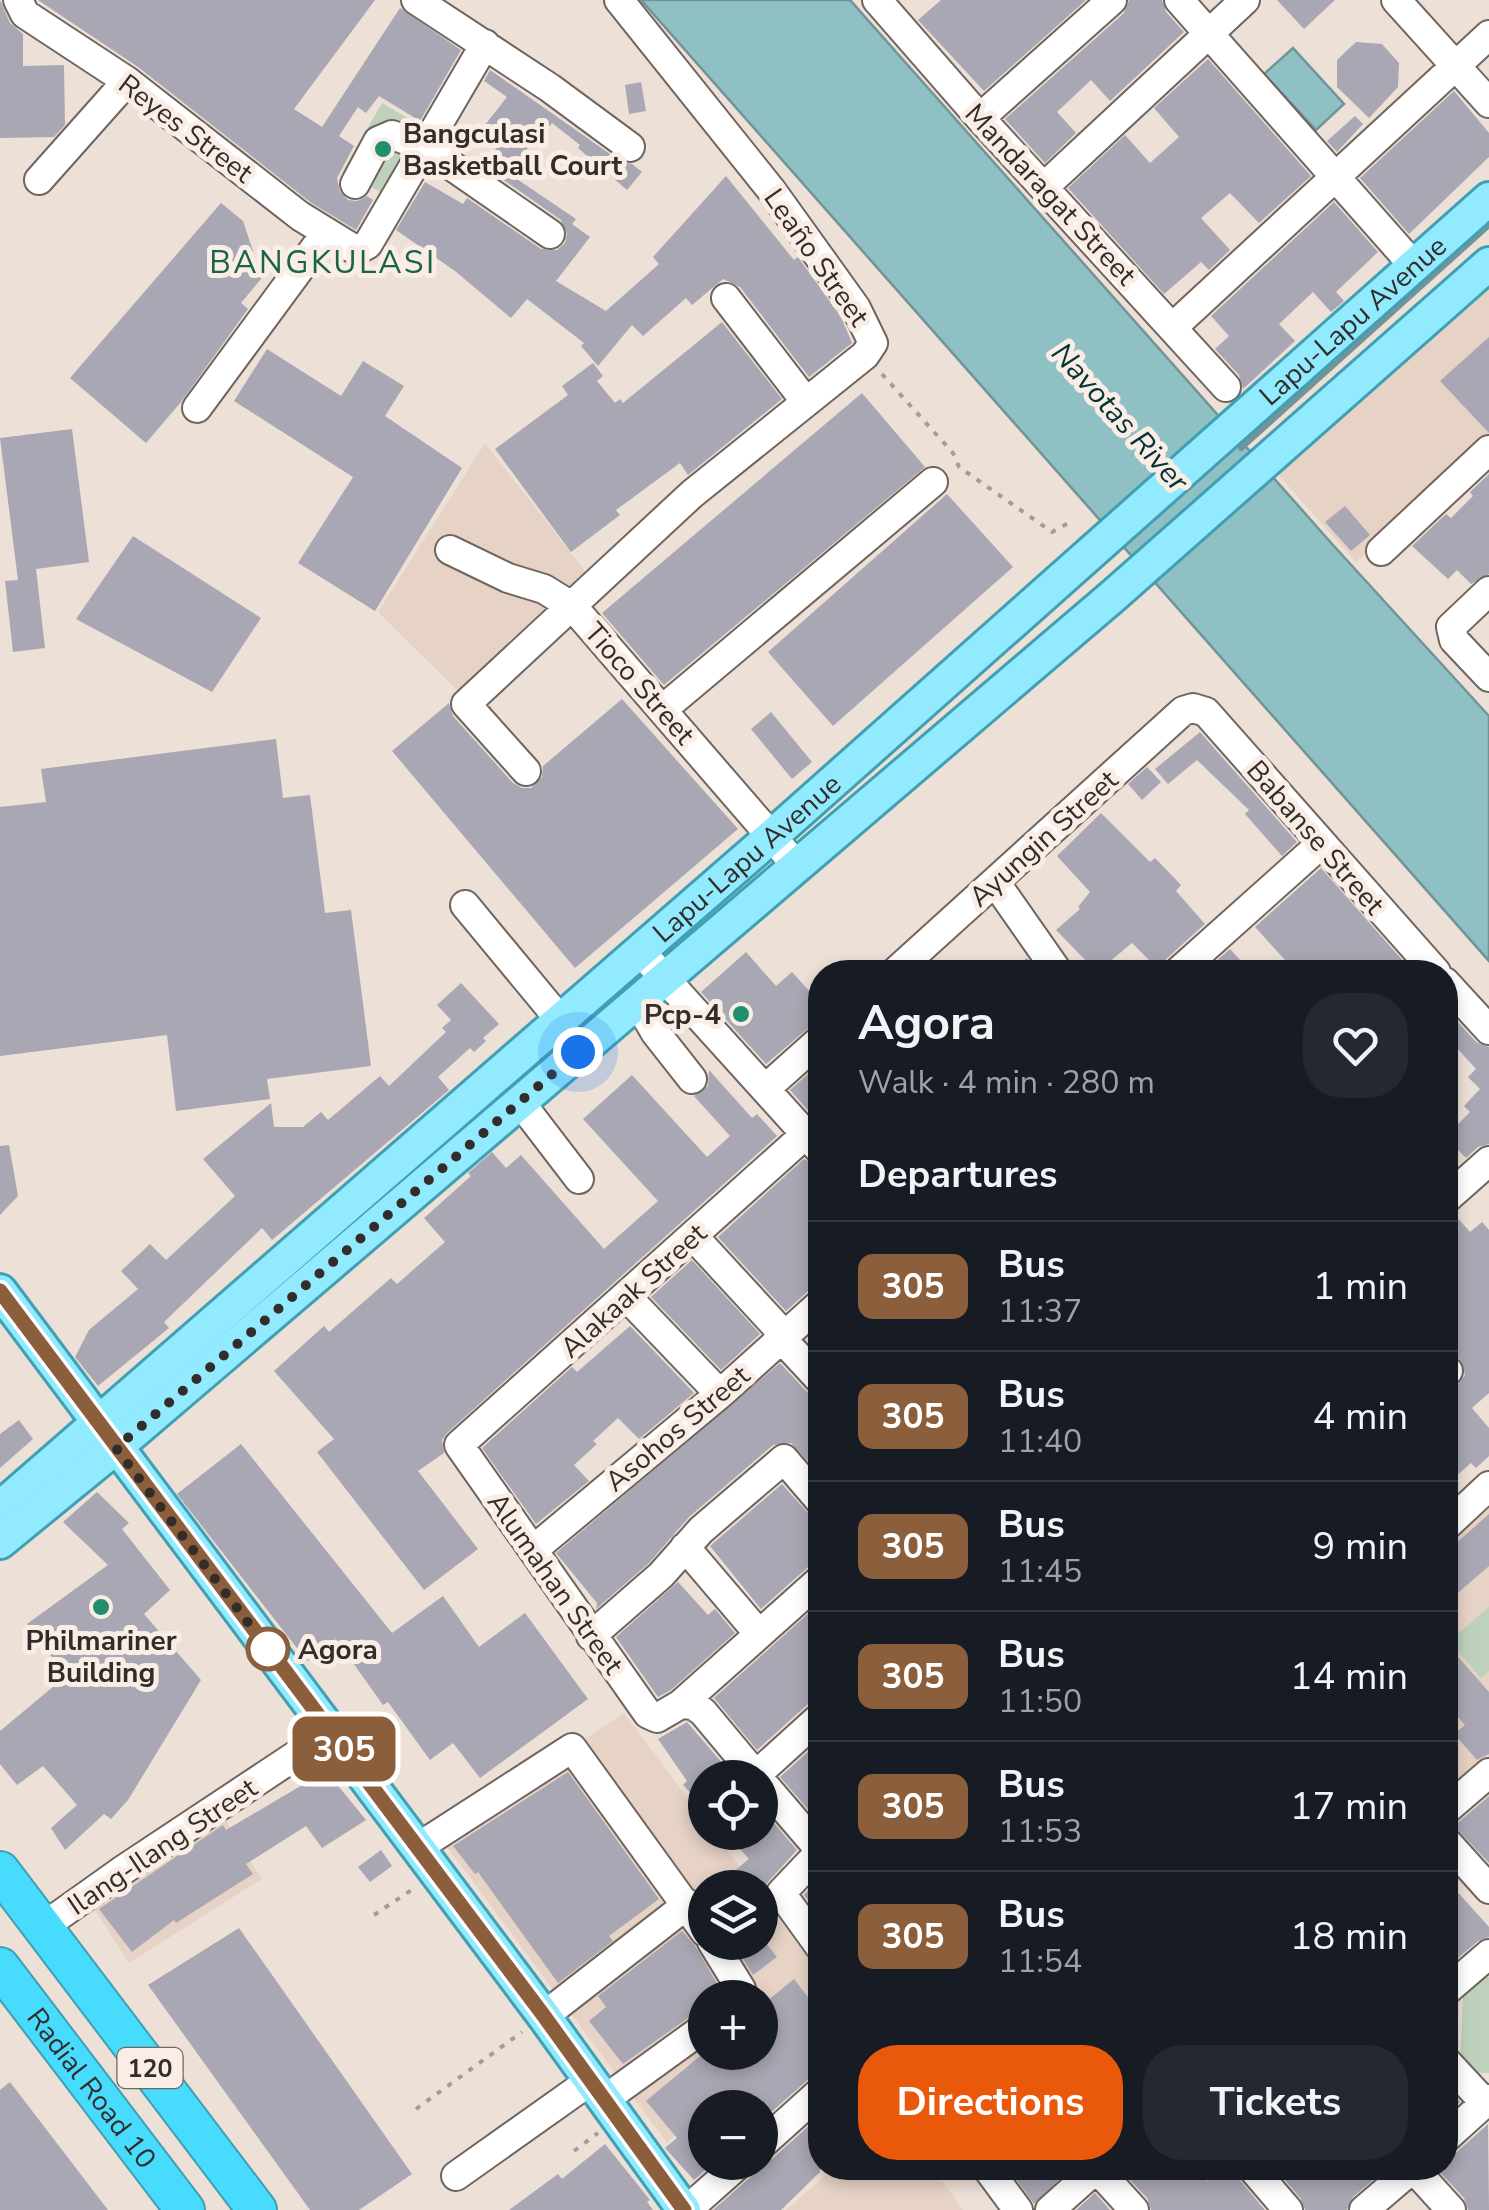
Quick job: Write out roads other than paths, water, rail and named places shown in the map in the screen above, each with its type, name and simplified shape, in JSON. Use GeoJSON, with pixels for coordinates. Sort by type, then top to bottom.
{"type":"FeatureCollection","features":[{"type":"Feature","properties":{"kind":"highway","name":"120"},"geometry":{"type":"LineString","coordinates":[[0,1870],[257,2210]]}},
{"type":"Feature","properties":{"kind":"highway","name":"Radial Road 10"},"geometry":{"type":"LineString","coordinates":[[0,1967],[185,2210]]}},
{"type":"Feature","properties":{"kind":"highway"},"geometry":{"type":"LineString","coordinates":[[112,2116],[172,2096]]}},
{"type":"Feature","properties":{"kind":"main road","name":"Lapu-Lapu Avenue"},"geometry":{"type":"LineString","coordinates":[[0,1542],[107,1436],[560,1021],[1489,200]]}},
{"type":"Feature","properties":{"kind":"main road","name":"Lapu-Lapu Avenue"},"geometry":{"type":"LineString","coordinates":[[0,1508],[107,1436],[520,1102],[1121,590],[1489,264]]}},
{"type":"Feature","properties":{"kind":"main road"},"geometry":{"type":"LineString","coordinates":[[0,1291],[686,2210]]}},
{"type":"Feature","properties":{"kind":"street","name":"Reyes Street"},"geometry":{"type":"LineString","coordinates":[[18,0],[25,14],[127,81],[300,216],[352,248],[368,244],[423,146]]}},
{"type":"Feature","properties":{"kind":"street","name":"Leaño Street"},"geometry":{"type":"LineString","coordinates":[[573,607],[692,494],[865,355],[873,338],[772,191],[619,0]]}},
{"type":"Feature","properties":{"kind":"street","name":"Mandaragat Street"},"geometry":{"type":"LineString","coordinates":[[877,0],[1226,387]]}},
{"type":"Feature","properties":{"kind":"street"},"geometry":{"type":"LineString","coordinates":[[980,118],[1112,0]]}},
{"type":"Feature","properties":{"kind":"street"},"geometry":{"type":"LineString","coordinates":[[1179,0],[1414,266]]}},
{"type":"Feature","properties":{"kind":"street"},"geometry":{"type":"LineString","coordinates":[[1044,188],[1246,0]]}},
{"type":"Feature","properties":{"kind":"street"},"geometry":{"type":"LineString","coordinates":[[1396,0],[1489,103]]}},
{"type":"Feature","properties":{"kind":"street"},"geometry":{"type":"LineString","coordinates":[[419,1],[630,148]]}},
{"type":"Feature","properties":{"kind":"street"},"geometry":{"type":"LineString","coordinates":[[1174,327],[1489,35]]}},
{"type":"Feature","properties":{"kind":"street"},"geometry":{"type":"LineString","coordinates":[[423,146],[484,44]]}},
{"type":"Feature","properties":{"kind":"street"},"geometry":{"type":"LineString","coordinates":[[40,180],[127,81]]}},
{"type":"Feature","properties":{"kind":"street"},"geometry":{"type":"LineString","coordinates":[[355,184],[382,137],[392,135],[423,146],[550,234]]}},
{"type":"Feature","properties":{"kind":"street"},"geometry":{"type":"LineString","coordinates":[[197,408],[326,233]]}},
{"type":"Feature","properties":{"kind":"street"},"geometry":{"type":"LineString","coordinates":[[726,298],[806,402]]}},
{"type":"Feature","properties":{"kind":"street"},"geometry":{"type":"LineString","coordinates":[[1381,551],[1489,450]]}},
{"type":"Feature","properties":{"kind":"street"},"geometry":{"type":"LineString","coordinates":[[663,709],[933,482]]}},
{"type":"Feature","properties":{"kind":"street"},"geometry":{"type":"LineString","coordinates":[[450,550],[508,578],[544,589],[573,607]]}},
{"type":"Feature","properties":{"kind":"street"},"geometry":{"type":"LineString","coordinates":[[1489,591],[1451,626],[1454,640],[1489,677]]}},
{"type":"Feature","properties":{"kind":"street","name":"Tioco Street"},"geometry":{"type":"LineString","coordinates":[[526,771],[466,704],[573,607],[796,865]]}},
{"type":"Feature","properties":{"kind":"street","name":"Babanse Street"},"geometry":{"type":"LineString","coordinates":[[1194,708],[1206,712],[1425,960]]}},
{"type":"Feature","properties":{"kind":"street","name":"Ayungin Street"},"geometry":{"type":"LineString","coordinates":[[908,960],[1182,711],[1194,708]]}},
{"type":"Feature","properties":{"kind":"street"},"geometry":{"type":"LineString","coordinates":[[1191,960],[1321,844]]}},
{"type":"Feature","properties":{"kind":"street"},"geometry":{"type":"LineString","coordinates":[[995,882],[1050,960]]}},
{"type":"Feature","properties":{"kind":"street"},"geometry":{"type":"LineString","coordinates":[[464,905],[560,1021]]}},
{"type":"Feature","properties":{"kind":"street"},"geometry":{"type":"LineString","coordinates":[[640,951],[808,1136]]}},
{"type":"Feature","properties":{"kind":"street"},"geometry":{"type":"LineString","coordinates":[[1458,996],[1489,1030]]}},
{"type":"Feature","properties":{"kind":"street"},"geometry":{"type":"LineString","coordinates":[[637,1001],[654,1032],[692,1078]]}},
{"type":"Feature","properties":{"kind":"street"},"geometry":{"type":"LineString","coordinates":[[765,1089],[808,1051]]}},
{"type":"Feature","properties":{"kind":"street"},"geometry":{"type":"LineString","coordinates":[[520,1102],[578,1178]]}},
{"type":"Feature","properties":{"kind":"street","name":"Alakaak Street"},"geometry":{"type":"LineString","coordinates":[[459,1444],[694,1237],[808,1146]]}},
{"type":"Feature","properties":{"kind":"street"},"geometry":{"type":"LineString","coordinates":[[1458,1188],[1489,1161]]}},
{"type":"Feature","properties":{"kind":"street"},"geometry":{"type":"LineString","coordinates":[[694,1237],[776,1326],[781,1338],[808,1367]]}},
{"type":"Feature","properties":{"kind":"street"},"geometry":{"type":"LineString","coordinates":[[626,1296],[720,1394]]}},
{"type":"Feature","properties":{"kind":"street","name":"Asohos Street"},"geometry":{"type":"LineString","coordinates":[[533,1550],[720,1394],[808,1314]]}},
{"type":"Feature","properties":{"kind":"street","name":"Alumahan Street"},"geometry":{"type":"LineString","coordinates":[[459,1444],[648,1714],[692,1705],[703,1712],[743,1760]]}},
{"type":"Feature","properties":{"kind":"street"},"geometry":{"type":"LineString","coordinates":[[591,1636],[784,1459],[808,1487]]}},
{"type":"Feature","properties":{"kind":"street"},"geometry":{"type":"LineString","coordinates":[[1458,1514],[1489,1486]]}},
{"type":"Feature","properties":{"kind":"street"},"geometry":{"type":"LineString","coordinates":[[686,1547],[760,1634]]}},
{"type":"Feature","properties":{"kind":"street"},"geometry":{"type":"LineString","coordinates":[[669,1711],[808,1591]]}},
{"type":"Feature","properties":{"kind":"street"},"geometry":{"type":"LineString","coordinates":[[776,1760],[808,1729]]}},
{"type":"Feature","properties":{"kind":"street","name":"Ilang-Ilang Street"},"geometry":{"type":"LineString","coordinates":[[43,1927],[331,1732]]}},
{"type":"Feature","properties":{"kind":"street"},"geometry":{"type":"LineString","coordinates":[[427,1861],[572,1748],[688,1904],[544,2016]]}},
{"type":"Feature","properties":{"kind":"street"},"geometry":{"type":"LineString","coordinates":[[1458,1800],[1489,1773]]}},
{"type":"Feature","properties":{"kind":"street","name":"Alumahan Street"},"geometry":{"type":"LineString","coordinates":[[778,1802],[808,1837]]}},
{"type":"Feature","properties":{"kind":"street"},"geometry":{"type":"LineString","coordinates":[[1458,1860],[1489,1889]]}},
{"type":"Feature","properties":{"kind":"street"},"geometry":{"type":"LineString","coordinates":[[808,1864],[781,1893],[808,1930]]}},
{"type":"Feature","properties":{"kind":"street"},"geometry":{"type":"LineString","coordinates":[[1458,1981],[1489,1954]]}},
{"type":"Feature","properties":{"kind":"street"},"geometry":{"type":"LineString","coordinates":[[456,2176],[688,2037]]}},
{"type":"Feature","properties":{"kind":"street"},"geometry":{"type":"LineString","coordinates":[[1458,2073],[1487,2101],[1458,2127]]}},
{"type":"Feature","properties":{"kind":"street"},"geometry":{"type":"LineString","coordinates":[[778,2130],[808,2103]]}},
{"type":"Feature","properties":{"kind":"street"},"geometry":{"type":"LineString","coordinates":[[686,2210],[720,2180]]}},
{"type":"Feature","properties":{"kind":"street"},"geometry":{"type":"LineString","coordinates":[[997,2180],[1018,2210]]}},
{"type":"Feature","properties":{"kind":"street"},"geometry":{"type":"LineString","coordinates":[[1050,2210],[1083,2180]]}},
{"type":"Feature","properties":{"kind":"street"},"geometry":{"type":"LineString","coordinates":[[1107,2180],[1134,2210]]}},
{"type":"Feature","properties":{"kind":"street"},"geometry":{"type":"LineString","coordinates":[[1262,2180],[1288,2210]]}},
{"type":"Feature","properties":{"kind":"street"},"geometry":{"type":"LineString","coordinates":[[1364,2210],[1399,2180]]}},
{"type":"Feature","properties":{"kind":"street"},"geometry":{"type":"LineString","coordinates":[[1424,2180],[1451,2210]]}},
{"type":"Feature","properties":{"kind":"water","name":"Navotas River"},"geometry":{"type":"Polygon","coordinates":[[[641,0],[850,0],[1489,716],[1489,961],[641,0]]]}},
{"type":"Feature","properties":{"kind":"water"},"geometry":{"type":"Polygon","coordinates":[[[1293,48],[1344,104],[1316,130],[1264,74],[1293,48]]]}},
{"type":"Feature","properties":{"kind":"waterway"},"geometry":{"type":"LineString","coordinates":[[1241,448],[1489,225]]}},
{"type":"Feature","properties":{"kind":"place","name":"Bangculasi Basketball Court"},"geometry":{"type":"Point","coordinates":[383,149]}},
{"type":"Feature","properties":{"kind":"place","name":"Pcp-4"},"geometry":{"type":"Point","coordinates":[741,1014]}},
{"type":"Feature","properties":{"kind":"place","name":"Philmariner Building"},"geometry":{"type":"Point","coordinates":[101,1607]}},
{"type":"Feature","properties":{"kind":"place","name":"Agora"},"geometry":{"type":"Point","coordinates":[268,1649]}},
{"type":"Feature","properties":{"kind":"district","name":"BANGKULASI"},"geometry":{"type":"Point","coordinates":[323,262]}}]}
